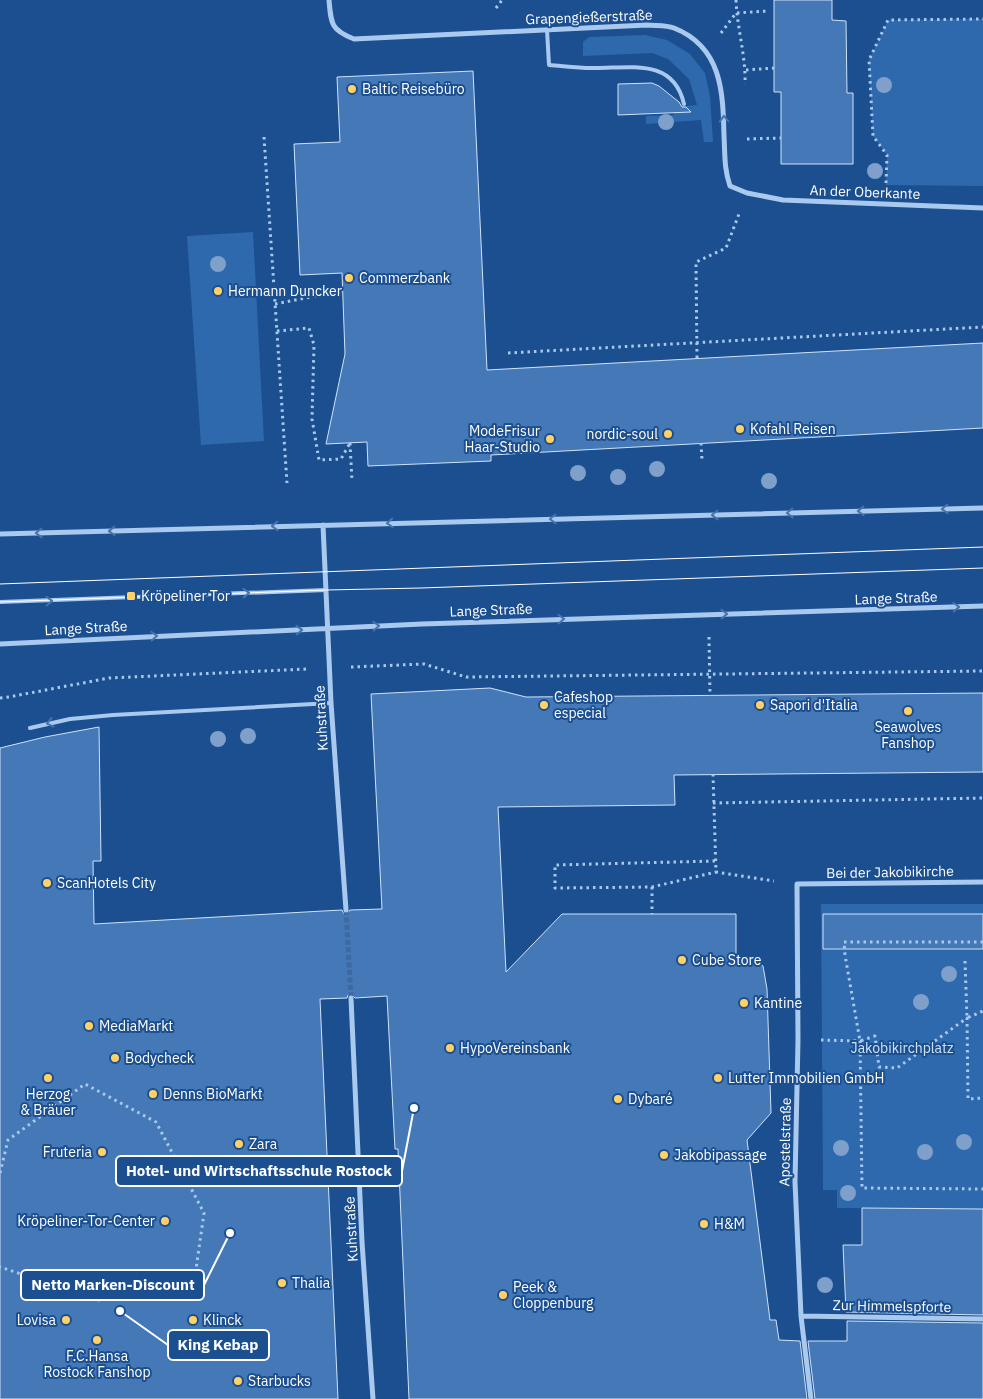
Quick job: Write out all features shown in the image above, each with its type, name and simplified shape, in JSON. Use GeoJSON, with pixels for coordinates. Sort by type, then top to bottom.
{"type":"FeatureCollection","features":[{"type":"Feature","properties":{"kind":"street","name":"Grapengießerstraße"},"geometry":{"type":"LineString","coordinates":[[329,0],[332,22],[339,33],[354,39],[648,25],[673,28],[691,37],[707,52],[718,73],[723,97],[725,168],[730,186],[747,193]]}},
{"type":"Feature","properties":{"kind":"street","name":"An der Oberkante"},"geometry":{"type":"LineString","coordinates":[[747,193],[783,200],[983,208]]}},
{"type":"Feature","properties":{"kind":"street"},"geometry":{"type":"LineString","coordinates":[[0,534],[983,508]]}},
{"type":"Feature","properties":{"kind":"street","name":"Kuhstraße"},"geometry":{"type":"LineString","coordinates":[[323,525],[331,703],[346,910]]}},
{"type":"Feature","properties":{"kind":"street","name":"Lange Straße"},"geometry":{"type":"LineString","coordinates":[[0,644],[328,628],[983,606]]}},
{"type":"Feature","properties":{"kind":"street","name":"Bei der Jakobikirche"},"geometry":{"type":"LineString","coordinates":[[797,884],[983,882]]}},
{"type":"Feature","properties":{"kind":"street","name":"Apostelstraße"},"geometry":{"type":"LineString","coordinates":[[797,884],[798,1040],[794,1182],[801,1316],[811,1399]]}},
{"type":"Feature","properties":{"kind":"street","name":"Kuhstraße"},"geometry":{"type":"LineString","coordinates":[[351,998],[362,1242],[373,1399]]}},
{"type":"Feature","properties":{"kind":"street","name":"Zur Himmelspforte"},"geometry":{"type":"LineString","coordinates":[[801,1316],[983,1319]]}},
{"type":"Feature","properties":{"kind":"lane"},"geometry":{"type":"LineString","coordinates":[[547,30],[549,65],[590,68],[651,68],[668,75],[678,87],[684,104]]}},
{"type":"Feature","properties":{"kind":"lane"},"geometry":{"type":"LineString","coordinates":[[0,602],[326,590]]}},
{"type":"Feature","properties":{"kind":"lane"},"geometry":{"type":"LineString","coordinates":[[30,728],[70,719],[123,714],[331,703]]}},
{"type":"Feature","properties":{"kind":"path"},"geometry":{"type":"LineString","coordinates":[[736,0],[736,14],[746,70],[745,89]]}},
{"type":"Feature","properties":{"kind":"path"},"geometry":{"type":"LineString","coordinates":[[707,52],[736,14],[768,11]]}},
{"type":"Feature","properties":{"kind":"path"},"geometry":{"type":"LineString","coordinates":[[886,185],[887,155],[873,136],[869,60],[888,20],[983,19]]}},
{"type":"Feature","properties":{"kind":"path"},"geometry":{"type":"LineString","coordinates":[[746,70],[774,68]]}},
{"type":"Feature","properties":{"kind":"path"},"geometry":{"type":"LineString","coordinates":[[264,137],[287,483]]}},
{"type":"Feature","properties":{"kind":"path"},"geometry":{"type":"LineString","coordinates":[[744,139],[781,138]]}},
{"type":"Feature","properties":{"kind":"path"},"geometry":{"type":"LineString","coordinates":[[698,358],[696,262],[726,248],[747,193]]}},
{"type":"Feature","properties":{"kind":"path"},"geometry":{"type":"LineString","coordinates":[[275,304],[342,291]]}},
{"type":"Feature","properties":{"kind":"path"},"geometry":{"type":"LineString","coordinates":[[508,353],[983,327]]}},
{"type":"Feature","properties":{"kind":"path"},"geometry":{"type":"LineString","coordinates":[[277,331],[309,328],[314,345],[312,419],[318,460],[341,459],[350,443],[352,482]]}},
{"type":"Feature","properties":{"kind":"path"},"geometry":{"type":"LineString","coordinates":[[701,443],[702,460]]}},
{"type":"Feature","properties":{"kind":"path"},"geometry":{"type":"LineString","coordinates":[[707,614],[710,696]]}},
{"type":"Feature","properties":{"kind":"path"},"geometry":{"type":"LineString","coordinates":[[0,698],[9,698],[109,678],[424,664],[466,678],[983,671]]}},
{"type":"Feature","properties":{"kind":"path"},"geometry":{"type":"LineString","coordinates":[[713,774],[716,872]]}},
{"type":"Feature","properties":{"kind":"path"},"geometry":{"type":"LineString","coordinates":[[713,802],[983,798]]}},
{"type":"Feature","properties":{"kind":"path"},"geometry":{"type":"LineString","coordinates":[[715,861],[555,865],[555,888],[652,887],[716,872],[797,884]]}},
{"type":"Feature","properties":{"kind":"path"},"geometry":{"type":"LineString","coordinates":[[652,887],[652,914]]}},
{"type":"Feature","properties":{"kind":"path"},"geometry":{"type":"LineString","coordinates":[[983,942],[844,942],[844,955],[860,1041],[862,1188],[983,1189]]}},
{"type":"Feature","properties":{"kind":"path"},"geometry":{"type":"LineString","coordinates":[[965,961],[968,1099],[983,1098]]}},
{"type":"Feature","properties":{"kind":"path"},"geometry":{"type":"LineString","coordinates":[[798,1040],[860,1041],[875,1036],[879,1068],[897,1068],[967,1018],[983,1011]]}},
{"type":"Feature","properties":{"kind":"path"},"geometry":{"type":"LineString","coordinates":[[0,1173],[8,1140],[85,1084],[156,1122],[204,1213],[195,1276],[99,1300],[0,1267]]}},
{"type":"Feature","properties":{"kind":"green space"},"geometry":{"type":"Polygon","coordinates":[[[983,19],[983,186],[886,185],[887,155],[873,136],[869,60],[888,20],[983,19]]]}},
{"type":"Feature","properties":{"kind":"green space"},"geometry":{"type":"Polygon","coordinates":[[[645,35],[667,40],[690,54],[705,73],[710,96],[713,142],[704,142],[701,120],[646,124],[646,116],[674,115],[673,107],[697,105],[689,79],[668,59],[652,53],[583,56],[583,42],[589,37],[645,35]]]}},
{"type":"Feature","properties":{"kind":"green space"},"geometry":{"type":"Polygon","coordinates":[[[253,232],[264,441],[201,445],[187,236],[253,232]]]}},
{"type":"Feature","properties":{"kind":"green space","name":"Jakobikirchplatz"},"geometry":{"type":"Polygon","coordinates":[[[821,904],[983,904],[983,1209],[837,1208],[837,1190],[823,1190],[821,904]]]}},
{"type":"Feature","properties":{"kind":"building"},"geometry":{"type":"Polygon","coordinates":[[[774,0],[832,0],[832,20],[846,21],[847,93],[853,93],[853,164],[781,164],[781,92],[774,92],[774,0]]]}},
{"type":"Feature","properties":{"kind":"building"},"geometry":{"type":"Polygon","coordinates":[[[473,71],[487,370],[983,343],[983,428],[491,455],[491,461],[368,466],[367,442],[326,444],[345,354],[342,273],[300,275],[294,144],[340,142],[337,77],[473,71]]]}},
{"type":"Feature","properties":{"kind":"building"},"geometry":{"type":"Polygon","coordinates":[[[652,83],[659,86],[679,102],[682,107],[686,107],[691,112],[618,115],[618,84],[652,83]]]}},
{"type":"Feature","properties":{"kind":"building"},"geometry":{"type":"Polygon","coordinates":[[[490,688],[526,697],[983,693],[983,772],[674,775],[675,805],[498,807],[506,972],[562,914],[736,914],[736,957],[754,959],[763,966],[767,989],[771,1113],[747,1140],[770,1320],[776,1320],[779,1340],[800,1341],[807,1399],[409,1399],[398,1149],[395,1149],[387,996],[355,998],[351,994],[347,998],[320,999],[338,1399],[0,1399],[0,748],[99,727],[101,861],[93,861],[94,924],[342,910],[344,914],[347,914],[350,910],[382,909],[371,694],[490,688]]]}},
{"type":"Feature","properties":{"kind":"building"},"geometry":{"type":"Polygon","coordinates":[[[823,914],[983,914],[983,949],[823,949],[823,914]]]}},
{"type":"Feature","properties":{"kind":"building"},"geometry":{"type":"Polygon","coordinates":[[[862,1208],[983,1209],[983,1315],[846,1312],[843,1245],[862,1245],[862,1208]]]}},
{"type":"Feature","properties":{"kind":"building"},"geometry":{"type":"Polygon","coordinates":[[[847,1321],[983,1323],[983,1399],[815,1399],[808,1341],[847,1341],[847,1321]]]}},
{"type":"Feature","properties":{"kind":"tunnel"},"geometry":{"type":"LineString","coordinates":[[346,910],[351,998]]}},
{"type":"Feature","properties":{"kind":"tram line"},"geometry":{"type":"LineString","coordinates":[[0,584],[983,547]]}},
{"type":"Feature","properties":{"kind":"tram line"},"geometry":{"type":"LineString","coordinates":[[0,602],[983,568]]}},
{"type":"Feature","properties":{"kind":"place","name":"Baltic Reisebüro"},"geometry":{"type":"Point","coordinates":[352,89]}},
{"type":"Feature","properties":{"kind":"place","name":"Commerzbank"},"geometry":{"type":"Point","coordinates":[349,278]}},
{"type":"Feature","properties":{"kind":"place","name":"Hermann Duncker"},"geometry":{"type":"Point","coordinates":[218,291]}},
{"type":"Feature","properties":{"kind":"place","name":"Kofahl Reisen"},"geometry":{"type":"Point","coordinates":[740,429]}},
{"type":"Feature","properties":{"kind":"place","name":"nordic-soul"},"geometry":{"type":"Point","coordinates":[668,434]}},
{"type":"Feature","properties":{"kind":"place","name":"ModeFrisur Haar-Studio"},"geometry":{"type":"Point","coordinates":[550,439]}},
{"type":"Feature","properties":{"kind":"place","name":"Kröpeliner Tor"},"geometry":{"type":"Point","coordinates":[131,596]}},
{"type":"Feature","properties":{"kind":"place","name":"Cafeshop especial"},"geometry":{"type":"Point","coordinates":[544,705]}},
{"type":"Feature","properties":{"kind":"place","name":"Sapori d'Italia"},"geometry":{"type":"Point","coordinates":[760,705]}},
{"type":"Feature","properties":{"kind":"place","name":"Seawolves Fanshop"},"geometry":{"type":"Point","coordinates":[908,711]}},
{"type":"Feature","properties":{"kind":"place","name":"ScanHotels City"},"geometry":{"type":"Point","coordinates":[47,883]}},
{"type":"Feature","properties":{"kind":"place","name":"Cube Store"},"geometry":{"type":"Point","coordinates":[682,960]}},
{"type":"Feature","properties":{"kind":"place","name":"Kantine"},"geometry":{"type":"Point","coordinates":[744,1003]}},
{"type":"Feature","properties":{"kind":"place","name":"MediaMarkt"},"geometry":{"type":"Point","coordinates":[89,1026]}},
{"type":"Feature","properties":{"kind":"place","name":"HypoVereinsbank"},"geometry":{"type":"Point","coordinates":[450,1048]}},
{"type":"Feature","properties":{"kind":"place","name":"Bodycheck"},"geometry":{"type":"Point","coordinates":[115,1058]}},
{"type":"Feature","properties":{"kind":"place","name":"Herzog & Bräuer"},"geometry":{"type":"Point","coordinates":[48,1078]}},
{"type":"Feature","properties":{"kind":"place","name":"Lutter Immobilien GmbH"},"geometry":{"type":"Point","coordinates":[718,1078]}},
{"type":"Feature","properties":{"kind":"place","name":"Denns BioMarkt"},"geometry":{"type":"Point","coordinates":[153,1094]}},
{"type":"Feature","properties":{"kind":"place","name":"Dybaré"},"geometry":{"type":"Point","coordinates":[618,1099]}},
{"type":"Feature","properties":{"kind":"place","name":"Hotel- und Wirtschaftsschule Rostock"},"geometry":{"type":"Point","coordinates":[414,1108]}},
{"type":"Feature","properties":{"kind":"place","name":"Zara"},"geometry":{"type":"Point","coordinates":[239,1144]}},
{"type":"Feature","properties":{"kind":"place","name":"Fruteria"},"geometry":{"type":"Point","coordinates":[102,1152]}},
{"type":"Feature","properties":{"kind":"place","name":"Jakobipassage"},"geometry":{"type":"Point","coordinates":[664,1155]}},
{"type":"Feature","properties":{"kind":"place","name":"Kröpeliner-Tor-Center"},"geometry":{"type":"Point","coordinates":[165,1221]}},
{"type":"Feature","properties":{"kind":"place","name":"H&M"},"geometry":{"type":"Point","coordinates":[704,1224]}},
{"type":"Feature","properties":{"kind":"place","name":"Netto Marken-Discount"},"geometry":{"type":"Point","coordinates":[230,1233]}},
{"type":"Feature","properties":{"kind":"place","name":"Thalia"},"geometry":{"type":"Point","coordinates":[282,1283]}},
{"type":"Feature","properties":{"kind":"place","name":"Peek & Cloppenburg"},"geometry":{"type":"Point","coordinates":[503,1295]}},
{"type":"Feature","properties":{"kind":"place","name":"King Kebap"},"geometry":{"type":"Point","coordinates":[120,1311]}},
{"type":"Feature","properties":{"kind":"place","name":"Lovisa"},"geometry":{"type":"Point","coordinates":[66,1320]}},
{"type":"Feature","properties":{"kind":"place","name":"Klinck"},"geometry":{"type":"Point","coordinates":[193,1320]}},
{"type":"Feature","properties":{"kind":"place","name":"F.C.Hansa Rostock Fanshop"},"geometry":{"type":"Point","coordinates":[97,1340]}},
{"type":"Feature","properties":{"kind":"place","name":"Starbucks"},"geometry":{"type":"Point","coordinates":[238,1381]}}]}
